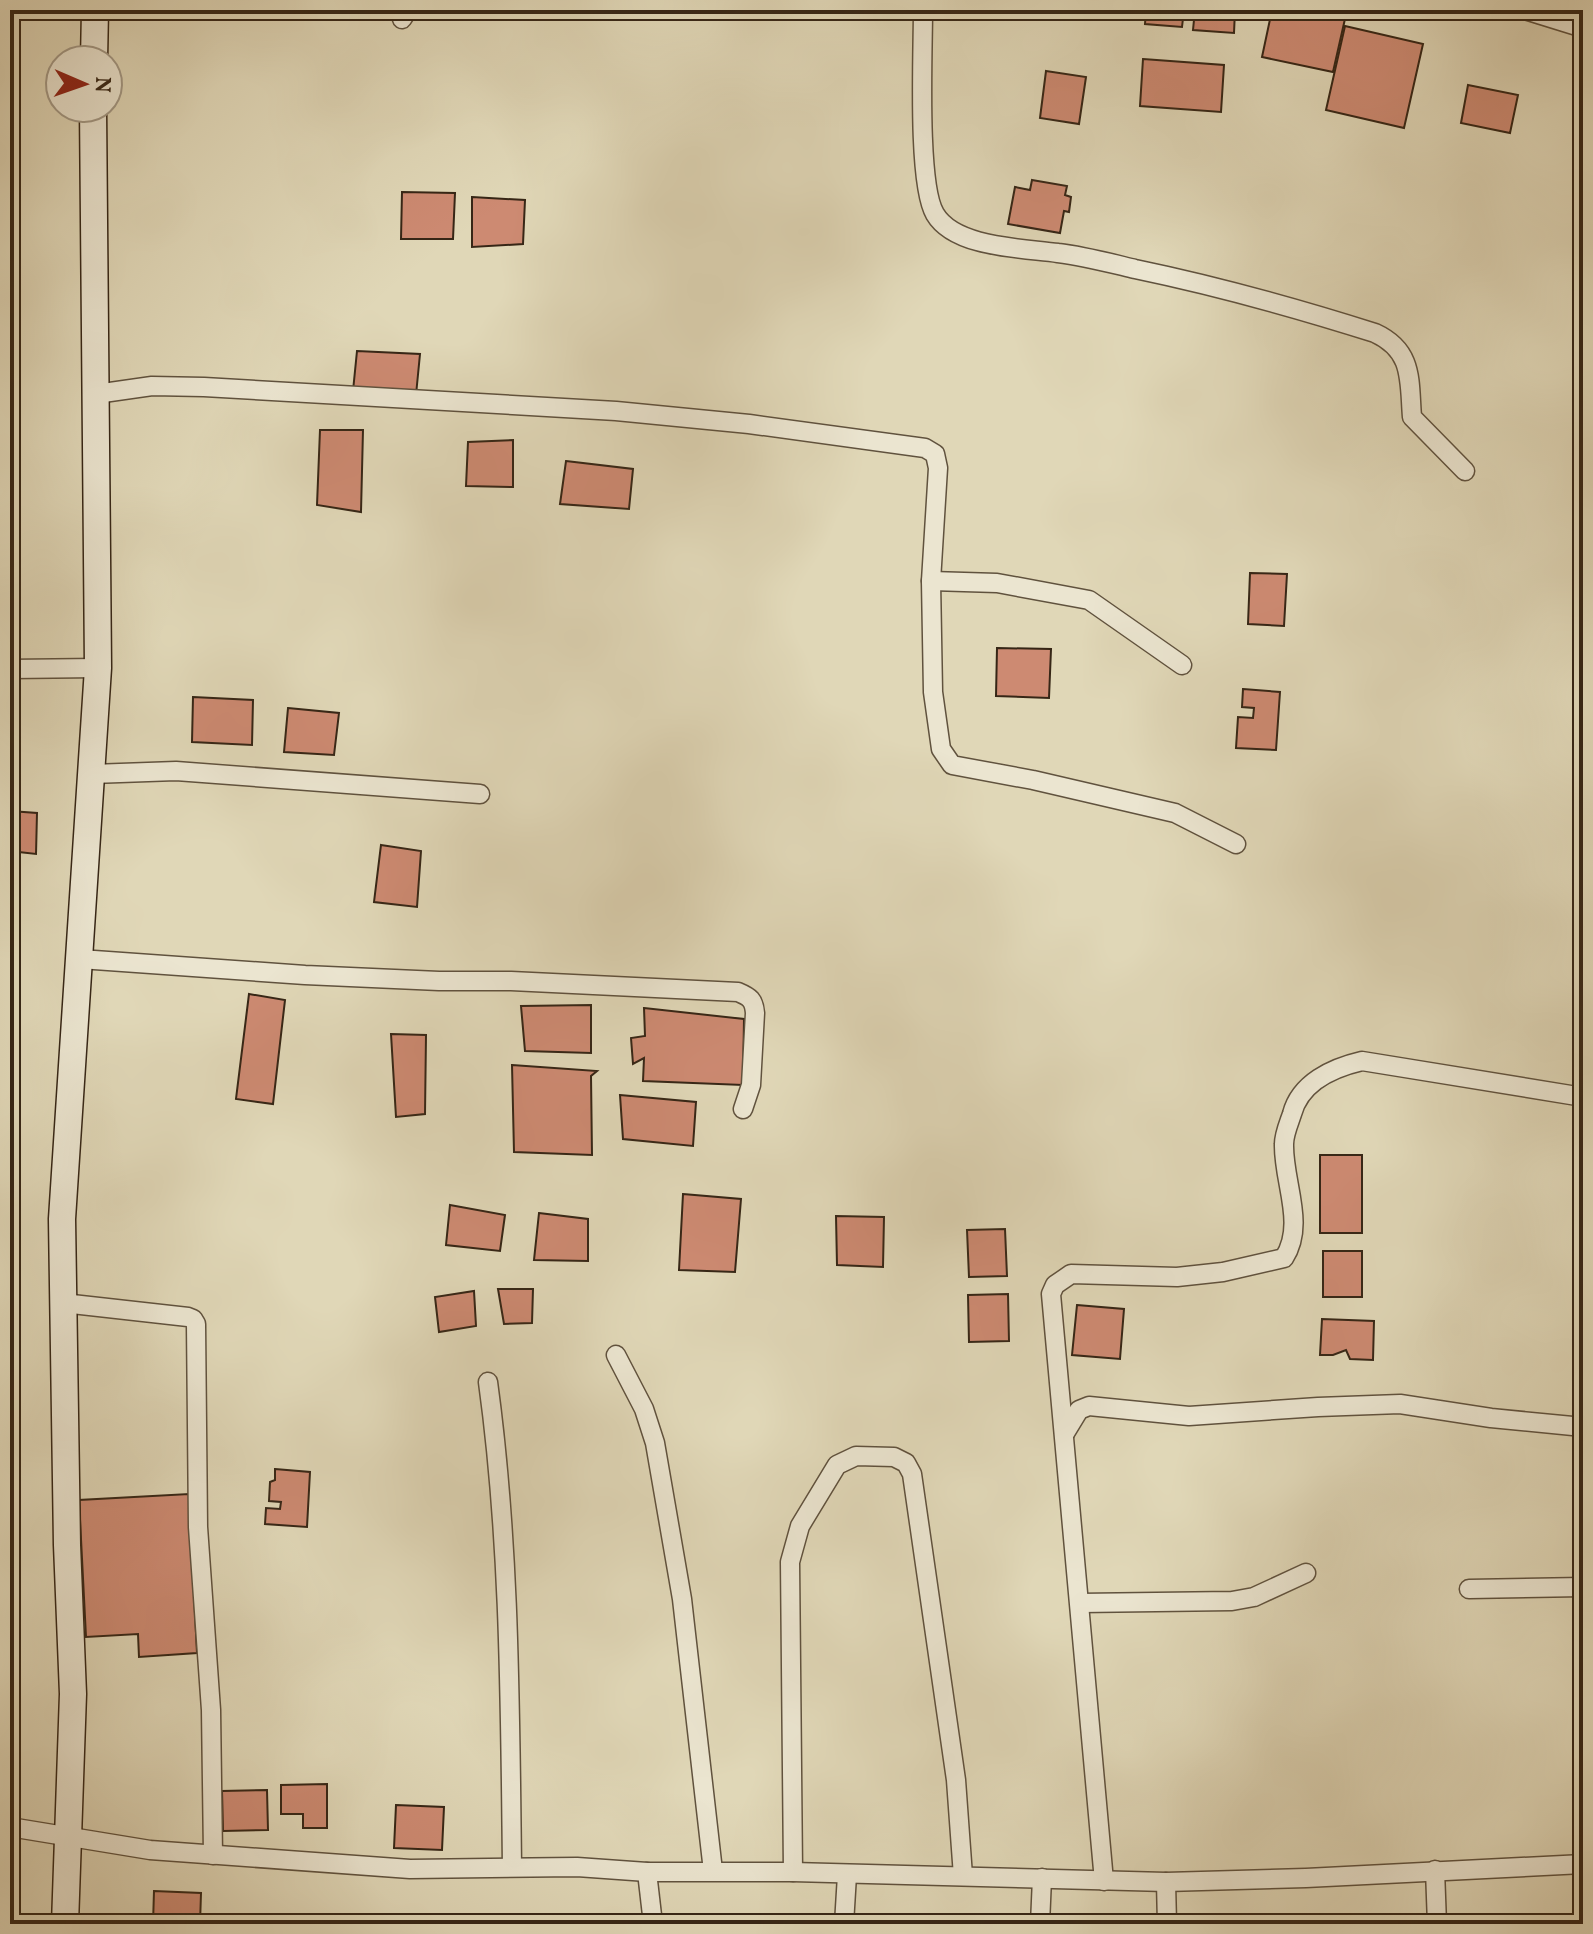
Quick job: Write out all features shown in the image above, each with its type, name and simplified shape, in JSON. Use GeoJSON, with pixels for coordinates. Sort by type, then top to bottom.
{"type":"FeatureCollection","features":[{"type":"Feature","properties":{"kind":"street"},"geometry":{"type":"LineString","coordinates":[[94,44],[95,10]]}},
{"type":"Feature","properties":{"kind":"street"},"geometry":{"type":"LineString","coordinates":[[923,10],[925,186],[935,215],[960,237],[1175,277],[1282,304],[1386,338],[1402,353],[1409,373],[1412,417],[1465,471]]}},
{"type":"Feature","properties":{"kind":"street"},"geometry":{"type":"LineString","coordinates":[[1525,10],[1583,28]]}},
{"type":"Feature","properties":{"kind":"street"},"geometry":{"type":"LineString","coordinates":[[65,1924],[73,1694],[67,1545],[62,1219],[98,668],[93,124]]}},
{"type":"Feature","properties":{"kind":"street"},"geometry":{"type":"LineString","coordinates":[[96,394],[152,386],[204,387],[616,411],[749,424],[925,448],[935,454],[938,468],[931,581],[933,692],[941,749],[952,765],[1175,813],[1236,844]]}},
{"type":"Feature","properties":{"kind":"street"},"geometry":{"type":"LineString","coordinates":[[931,581],[997,583],[1089,600],[1182,665]]}},
{"type":"Feature","properties":{"kind":"street"},"geometry":{"type":"LineString","coordinates":[[10,669],[98,668]]}},
{"type":"Feature","properties":{"kind":"street"},"geometry":{"type":"LineString","coordinates":[[92,774],[176,771],[480,794]]}},
{"type":"Feature","properties":{"kind":"street"},"geometry":{"type":"LineString","coordinates":[[80,959],[305,975],[738,992],[750,997],[755,1004],[751,1085],[743,1109]]}},
{"type":"Feature","properties":{"kind":"street"},"geometry":{"type":"LineString","coordinates":[[1104,1881],[1051,1294],[1055,1285],[1071,1274],[1177,1277],[1223,1272],[1284,1258],[1293,1244],[1294,1220],[1284,1142],[1296,1098],[1315,1081],[1341,1066],[1362,1061],[1583,1097]]}},
{"type":"Feature","properties":{"kind":"street"},"geometry":{"type":"LineString","coordinates":[[63,1303],[188,1317],[196,1324],[198,1527],[211,1710],[213,1855]]}},
{"type":"Feature","properties":{"kind":"street"},"geometry":{"type":"LineString","coordinates":[[616,1355],[644,1409],[655,1443],[682,1599],[713,1871]]}},
{"type":"Feature","properties":{"kind":"street"},"geometry":{"type":"LineString","coordinates":[[488,1382],[497,1442],[507,1597],[512,1867]]}},
{"type":"Feature","properties":{"kind":"street"},"geometry":{"type":"LineString","coordinates":[[1065,1433],[1079,1410],[1089,1406],[1189,1416],[1400,1404],[1491,1418],[1583,1427]]}},
{"type":"Feature","properties":{"kind":"street"},"geometry":{"type":"LineString","coordinates":[[793,1872],[790,1562],[795,1541],[811,1506],[837,1465],[856,1456],[894,1457],[906,1463],[912,1474],[956,1780],[963,1876]]}},
{"type":"Feature","properties":{"kind":"street"},"geometry":{"type":"LineString","coordinates":[[1080,1603],[1232,1601],[1254,1597],[1306,1573]]}},
{"type":"Feature","properties":{"kind":"street"},"geometry":{"type":"LineString","coordinates":[[1469,1589],[1583,1587]]}},
{"type":"Feature","properties":{"kind":"street"},"geometry":{"type":"LineString","coordinates":[[10,1827],[150,1850],[410,1869],[577,1867],[647,1872],[793,1872],[1166,1882],[1583,1864]]}},
{"type":"Feature","properties":{"kind":"street"},"geometry":{"type":"LineString","coordinates":[[1435,1870],[1437,1924]]}},
{"type":"Feature","properties":{"kind":"street"},"geometry":{"type":"LineString","coordinates":[[647,1872],[653,1924]]}},
{"type":"Feature","properties":{"kind":"street"},"geometry":{"type":"LineString","coordinates":[[844,1924],[847,1875]]}},
{"type":"Feature","properties":{"kind":"street"},"geometry":{"type":"LineString","coordinates":[[1040,1924],[1042,1878]]}},
{"type":"Feature","properties":{"kind":"street"},"geometry":{"type":"LineString","coordinates":[[1166,1882],[1167,1924]]}},
{"type":"Feature","properties":{"kind":"building"},"geometry":{"type":"Polygon","coordinates":[[[1039,10],[1085,10],[1085,17],[1039,16],[1039,10]]]}},
{"type":"Feature","properties":{"kind":"building"},"geometry":{"type":"Polygon","coordinates":[[[1146,10],[1184,10],[1182,27],[1145,24],[1146,10]]]}},
{"type":"Feature","properties":{"kind":"building"},"geometry":{"type":"Polygon","coordinates":[[[1195,10],[1235,10],[1234,33],[1193,30],[1195,10]]]}},
{"type":"Feature","properties":{"kind":"building"},"geometry":{"type":"Polygon","coordinates":[[[1272,10],[1347,10],[1333,72],[1262,57],[1272,10]]]}},
{"type":"Feature","properties":{"kind":"building"},"geometry":{"type":"Polygon","coordinates":[[[1345,26],[1423,44],[1404,128],[1326,110],[1345,26]]]}},
{"type":"Feature","properties":{"kind":"building"},"geometry":{"type":"Polygon","coordinates":[[[1143,59],[1224,65],[1221,112],[1140,106],[1143,59]]]}},
{"type":"Feature","properties":{"kind":"building"},"geometry":{"type":"Polygon","coordinates":[[[1046,71],[1086,77],[1079,124],[1040,118],[1046,71]]]}},
{"type":"Feature","properties":{"kind":"building"},"geometry":{"type":"Polygon","coordinates":[[[1468,85],[1518,95],[1510,133],[1461,123],[1468,85]]]}},
{"type":"Feature","properties":{"kind":"building"},"geometry":{"type":"Polygon","coordinates":[[[1032,180],[1067,186],[1065,195],[1071,197],[1069,212],[1064,211],[1060,233],[1008,224],[1015,187],[1030,190],[1032,180]]]}},
{"type":"Feature","properties":{"kind":"building"},"geometry":{"type":"Polygon","coordinates":[[[402,192],[455,193],[453,239],[401,239],[402,192]]]}},
{"type":"Feature","properties":{"kind":"building"},"geometry":{"type":"Polygon","coordinates":[[[472,197],[525,200],[523,244],[472,247],[472,197]]]}},
{"type":"Feature","properties":{"kind":"building"},"geometry":{"type":"Polygon","coordinates":[[[357,351],[420,354],[416,395],[353,391],[357,351]]]}},
{"type":"Feature","properties":{"kind":"building"},"geometry":{"type":"Polygon","coordinates":[[[320,430],[363,430],[361,512],[317,505],[320,430]]]}},
{"type":"Feature","properties":{"kind":"building"},"geometry":{"type":"Polygon","coordinates":[[[513,440],[513,487],[466,486],[468,442],[513,440]]]}},
{"type":"Feature","properties":{"kind":"building"},"geometry":{"type":"Polygon","coordinates":[[[566,461],[633,469],[629,509],[560,504],[566,461]]]}},
{"type":"Feature","properties":{"kind":"building"},"geometry":{"type":"Polygon","coordinates":[[[1250,573],[1287,574],[1284,626],[1248,624],[1250,573]]]}},
{"type":"Feature","properties":{"kind":"building"},"geometry":{"type":"Polygon","coordinates":[[[997,648],[1051,649],[1049,698],[996,696],[997,648]]]}},
{"type":"Feature","properties":{"kind":"building"},"geometry":{"type":"Polygon","coordinates":[[[1243,689],[1280,692],[1276,750],[1236,748],[1238,717],[1253,718],[1254,708],[1242,707],[1243,689]]]}},
{"type":"Feature","properties":{"kind":"building"},"geometry":{"type":"Polygon","coordinates":[[[193,697],[253,700],[252,745],[192,742],[193,697]]]}},
{"type":"Feature","properties":{"kind":"building"},"geometry":{"type":"Polygon","coordinates":[[[288,708],[339,713],[334,755],[284,752],[288,708]]]}},
{"type":"Feature","properties":{"kind":"building"},"geometry":{"type":"Polygon","coordinates":[[[10,811],[37,813],[36,854],[10,851],[10,811]]]}},
{"type":"Feature","properties":{"kind":"building"},"geometry":{"type":"Polygon","coordinates":[[[381,845],[421,851],[417,907],[374,902],[381,845]]]}},
{"type":"Feature","properties":{"kind":"building"},"geometry":{"type":"Polygon","coordinates":[[[249,994],[285,1000],[273,1104],[236,1099],[249,994]]]}},
{"type":"Feature","properties":{"kind":"building"},"geometry":{"type":"Polygon","coordinates":[[[591,1005],[591,1053],[525,1051],[521,1006],[591,1005]]]}},
{"type":"Feature","properties":{"kind":"building"},"geometry":{"type":"Polygon","coordinates":[[[644,1008],[744,1019],[743,1085],[643,1081],[644,1058],[633,1064],[631,1038],[645,1036],[644,1008]]]}},
{"type":"Feature","properties":{"kind":"building"},"geometry":{"type":"Polygon","coordinates":[[[391,1034],[426,1035],[425,1114],[396,1117],[391,1034]]]}},
{"type":"Feature","properties":{"kind":"building"},"geometry":{"type":"Polygon","coordinates":[[[512,1065],[597,1071],[591,1076],[592,1155],[514,1152],[512,1065]]]}},
{"type":"Feature","properties":{"kind":"building"},"geometry":{"type":"Polygon","coordinates":[[[620,1095],[696,1102],[693,1146],[623,1139],[620,1095]]]}},
{"type":"Feature","properties":{"kind":"building"},"geometry":{"type":"Polygon","coordinates":[[[1320,1155],[1362,1155],[1362,1233],[1320,1233],[1320,1155]]]}},
{"type":"Feature","properties":{"kind":"building"},"geometry":{"type":"Polygon","coordinates":[[[683,1194],[741,1199],[735,1272],[679,1270],[683,1194]]]}},
{"type":"Feature","properties":{"kind":"building"},"geometry":{"type":"Polygon","coordinates":[[[450,1205],[505,1215],[500,1251],[446,1245],[450,1205]]]}},
{"type":"Feature","properties":{"kind":"building"},"geometry":{"type":"Polygon","coordinates":[[[539,1213],[588,1219],[588,1261],[534,1260],[539,1213]]]}},
{"type":"Feature","properties":{"kind":"building"},"geometry":{"type":"Polygon","coordinates":[[[836,1216],[884,1217],[883,1267],[837,1265],[836,1216]]]}},
{"type":"Feature","properties":{"kind":"building"},"geometry":{"type":"Polygon","coordinates":[[[1005,1229],[1007,1276],[969,1277],[967,1230],[1005,1229]]]}},
{"type":"Feature","properties":{"kind":"building"},"geometry":{"type":"Polygon","coordinates":[[[1323,1251],[1362,1251],[1362,1297],[1323,1297],[1323,1251]]]}},
{"type":"Feature","properties":{"kind":"building"},"geometry":{"type":"Polygon","coordinates":[[[498,1289],[533,1289],[532,1323],[504,1324],[498,1289]]]}},
{"type":"Feature","properties":{"kind":"building"},"geometry":{"type":"Polygon","coordinates":[[[474,1291],[476,1326],[439,1332],[435,1297],[474,1291]]]}},
{"type":"Feature","properties":{"kind":"building"},"geometry":{"type":"Polygon","coordinates":[[[1008,1294],[1009,1341],[969,1342],[968,1295],[1008,1294]]]}},
{"type":"Feature","properties":{"kind":"building"},"geometry":{"type":"Polygon","coordinates":[[[1077,1305],[1124,1309],[1120,1359],[1072,1355],[1077,1305]]]}},
{"type":"Feature","properties":{"kind":"building"},"geometry":{"type":"Polygon","coordinates":[[[1322,1319],[1374,1321],[1373,1360],[1350,1359],[1346,1350],[1333,1355],[1320,1355],[1322,1319]]]}},
{"type":"Feature","properties":{"kind":"building"},"geometry":{"type":"Polygon","coordinates":[[[275,1469],[310,1472],[307,1527],[265,1524],[266,1508],[280,1509],[281,1502],[269,1501],[270,1482],[275,1480],[275,1469]]]}},
{"type":"Feature","properties":{"kind":"building"},"geometry":{"type":"Polygon","coordinates":[[[189,1494],[197,1653],[139,1657],[138,1634],[86,1637],[79,1500],[189,1494]]]}},
{"type":"Feature","properties":{"kind":"building"},"geometry":{"type":"Polygon","coordinates":[[[327,1784],[327,1828],[303,1828],[303,1814],[281,1814],[281,1785],[327,1784]]]}},
{"type":"Feature","properties":{"kind":"building"},"geometry":{"type":"Polygon","coordinates":[[[267,1790],[268,1830],[223,1831],[222,1791],[267,1790]]]}},
{"type":"Feature","properties":{"kind":"building"},"geometry":{"type":"Polygon","coordinates":[[[396,1805],[444,1807],[442,1850],[394,1848],[396,1805]]]}},
{"type":"Feature","properties":{"kind":"building"},"geometry":{"type":"Polygon","coordinates":[[[154,1891],[201,1893],[200,1924],[153,1924],[154,1891]]]}}]}
